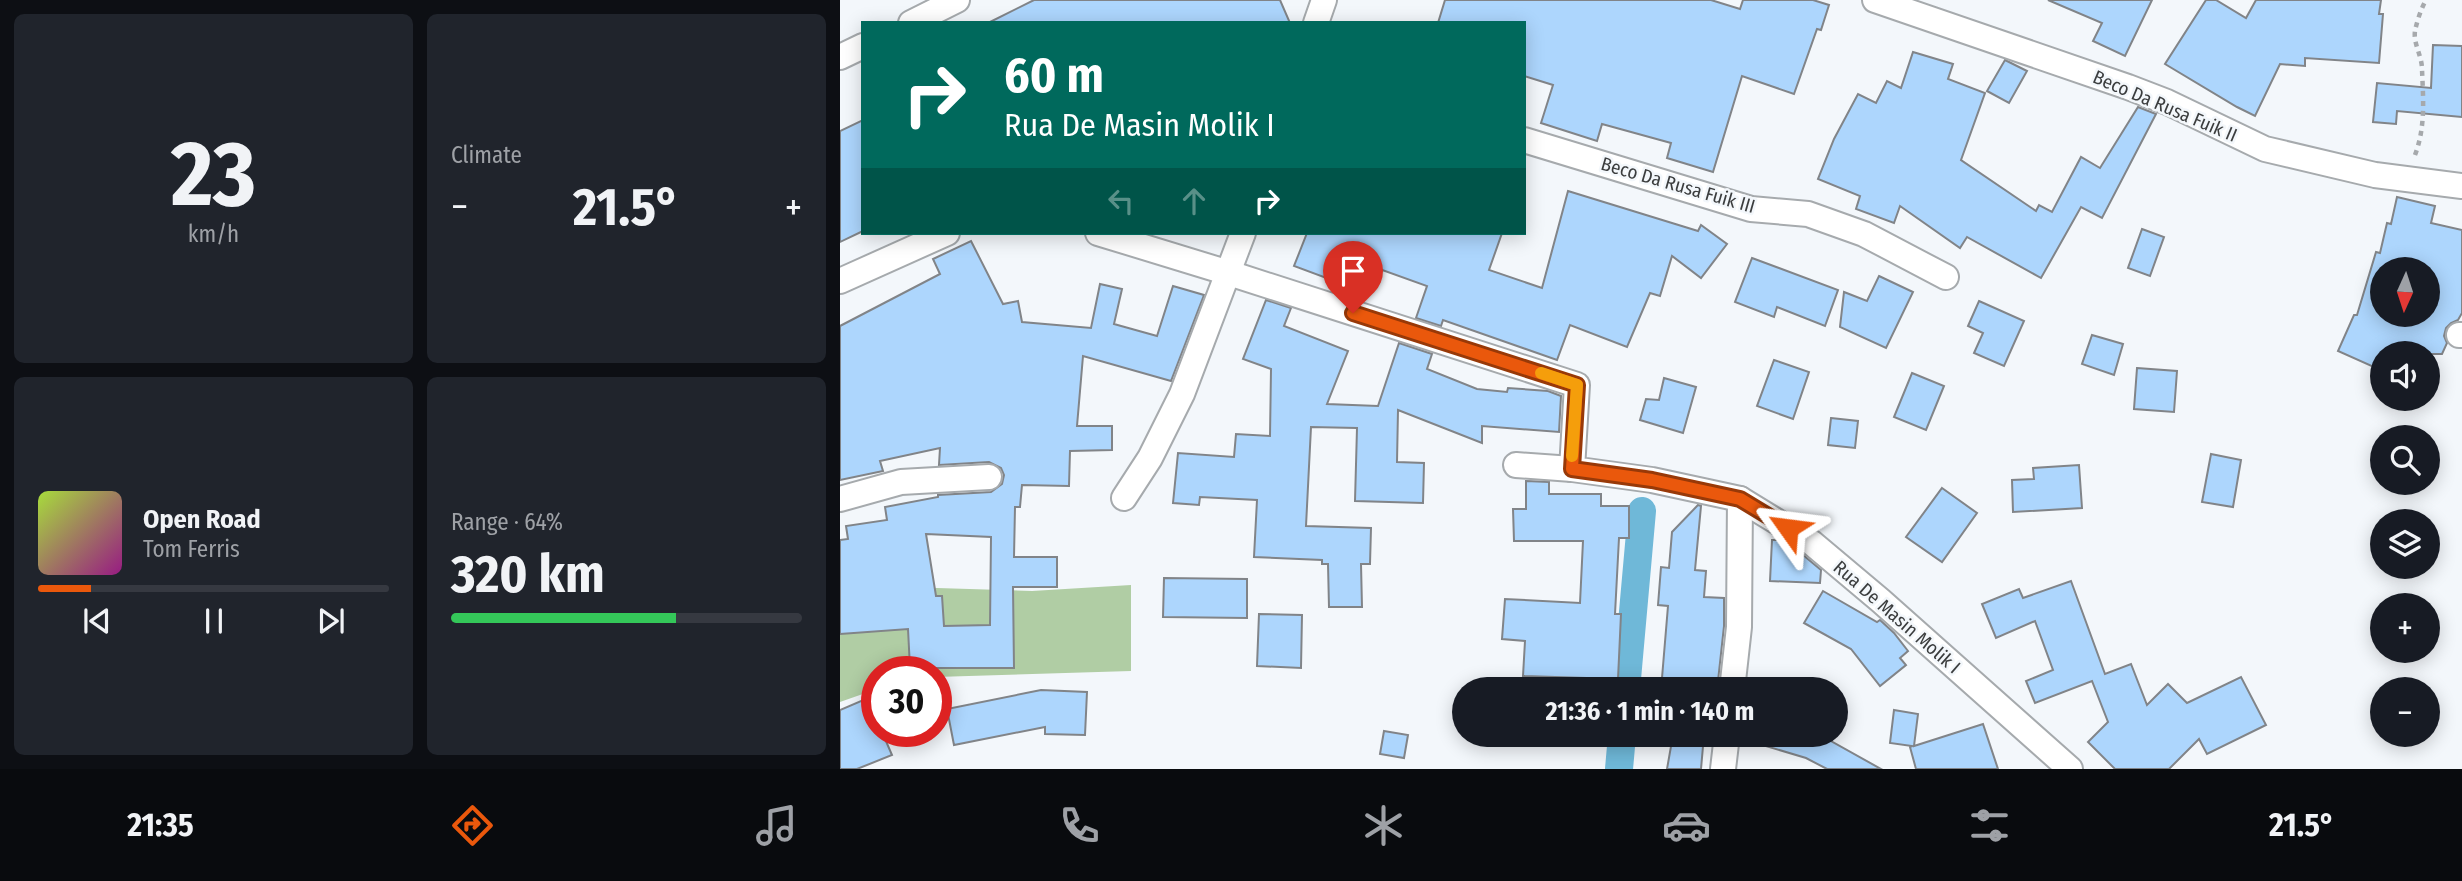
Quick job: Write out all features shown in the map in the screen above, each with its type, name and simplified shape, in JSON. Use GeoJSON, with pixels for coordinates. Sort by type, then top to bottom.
{"type":"FeatureCollection","features":[{"type":"Feature","properties":{"kind":"street"},"geometry":{"type":"LineString","coordinates":[[915,21],[957,0]]}},
{"type":"Feature","properties":{"kind":"street"},"geometry":{"type":"LineString","coordinates":[[1317,21],[1324,0]]}},
{"type":"Feature","properties":{"kind":"street","name":"Beco Da Rusa Fuik II"},"geometry":{"type":"LineString","coordinates":[[1875,0],[2128,87],[2167,102],[2266,149],[2375,175],[2462,186]]}},
{"type":"Feature","properties":{"kind":"street"},"geometry":{"type":"LineString","coordinates":[[840,57],[861,47]]}},
{"type":"Feature","properties":{"kind":"street","name":"Beco Da Rusa Fuik III"},"geometry":{"type":"LineString","coordinates":[[1526,141],[1751,209],[1808,214],[1864,234],[1946,277]]}},
{"type":"Feature","properties":{"kind":"street"},"geometry":{"type":"LineString","coordinates":[[840,281],[943,235]]}},
{"type":"Feature","properties":{"kind":"street"},"geometry":{"type":"LineString","coordinates":[[1105,235],[1229,272],[1577,385],[1572,469]]}},
{"type":"Feature","properties":{"kind":"street"},"geometry":{"type":"LineString","coordinates":[[1124,498],[1150,458],[1182,394],[1242,235]]}},
{"type":"Feature","properties":{"kind":"street","name":"Rua De Masin Molik I"},"geometry":{"type":"LineString","coordinates":[[1516,465],[1572,469],[1652,480],[1740,499],[1812,542],[2070,769]]}},
{"type":"Feature","properties":{"kind":"street"},"geometry":{"type":"LineString","coordinates":[[840,499],[901,482],[989,477]]}},
{"type":"Feature","properties":{"kind":"street"},"geometry":{"type":"LineString","coordinates":[[1733,677],[1739,627],[1740,499]]}},
{"type":"Feature","properties":{"kind":"street"},"geometry":{"type":"LineString","coordinates":[[1723,769],[1726,747]]}},
{"type":"Feature","properties":{"kind":"path"},"geometry":{"type":"LineString","coordinates":[[2399,178],[2408,169],[2417,151],[2424,117],[2424,93],[2420,76],[2423,71],[2414,34],[2426,0]]}},
{"type":"Feature","properties":{"kind":"green space"},"geometry":{"type":"Polygon","coordinates":[[[1131,585],[1131,671],[952,677],[952,656],[861,656],[861,695],[840,702],[840,589],[1032,591],[1131,585]]]}},
{"type":"Feature","properties":{"kind":"building"},"geometry":{"type":"Polygon","coordinates":[[[1034,0],[1280,0],[1289,21],[992,21],[1034,0]]]}},
{"type":"Feature","properties":{"kind":"building"},"geometry":{"type":"Polygon","coordinates":[[[1445,0],[1711,0],[1740,9],[1743,0],[1813,0],[1829,5],[1821,30],[1817,29],[1794,94],[1742,76],[1713,172],[1667,158],[1671,143],[1602,124],[1597,141],[1541,123],[1553,85],[1526,77],[1526,21],[1439,21],[1445,0]]]}},
{"type":"Feature","properties":{"kind":"building"},"geometry":{"type":"Polygon","coordinates":[[[2048,0],[2152,0],[2125,56],[2093,41],[2102,23],[2048,0]]]}},
{"type":"Feature","properties":{"kind":"building"},"geometry":{"type":"Polygon","coordinates":[[[2206,0],[2216,0],[2246,18],[2256,0],[2381,0],[2379,14],[2383,14],[2379,63],[2305,58],[2305,66],[2280,64],[2255,116],[2165,64],[2206,0]]]}},
{"type":"Feature","properties":{"kind":"building"},"geometry":{"type":"Polygon","coordinates":[[[2433,45],[2462,46],[2462,117],[2397,111],[2396,124],[2373,122],[2377,83],[2431,88],[2433,45]]]}},
{"type":"Feature","properties":{"kind":"building"},"geometry":{"type":"Polygon","coordinates":[[[1913,52],[1953,64],[1948,79],[1985,93],[1961,160],[2036,211],[2039,205],[2052,212],[2081,157],[2100,168],[2138,107],[2156,114],[2102,218],[2081,207],[2041,278],[1967,237],[1960,248],[1900,206],[1894,223],[1856,209],[1860,196],[1818,179],[1834,139],[1858,94],[1876,103],[1887,81],[1901,88],[1913,52]]]}},
{"type":"Feature","properties":{"kind":"building"},"geometry":{"type":"Polygon","coordinates":[[[2005,60],[2027,71],[2009,103],[1987,91],[2005,60]]]}},
{"type":"Feature","properties":{"kind":"building"},"geometry":{"type":"Polygon","coordinates":[[[861,121],[861,232],[840,242],[840,131],[861,121]]]}},
{"type":"Feature","properties":{"kind":"building"},"geometry":{"type":"Polygon","coordinates":[[[1568,191],[1698,231],[1701,225],[1727,244],[1701,278],[1672,256],[1660,296],[1650,293],[1627,347],[1570,325],[1557,360],[1443,320],[1441,326],[1416,318],[1427,286],[1374,267],[1364,292],[1294,266],[1306,235],[1501,235],[1489,270],[1542,288],[1568,191]]]}},
{"type":"Feature","properties":{"kind":"building"},"geometry":{"type":"Polygon","coordinates":[[[2397,197],[2435,206],[2431,223],[2462,230],[2462,313],[2458,320],[2446,328],[2444,336],[2447,343],[2442,354],[2440,341],[2370,341],[2370,365],[2338,351],[2354,315],[2357,315],[2370,272],[2370,327],[2440,327],[2440,257],[2374,257],[2376,252],[2380,253],[2387,223],[2391,224],[2397,197]]]}},
{"type":"Feature","properties":{"kind":"building"},"geometry":{"type":"Polygon","coordinates":[[[2142,229],[2164,237],[2150,276],[2128,268],[2142,229]]]}},
{"type":"Feature","properties":{"kind":"building"},"geometry":{"type":"Polygon","coordinates":[[[971,241],[1003,304],[1018,301],[1022,322],[1091,328],[1100,284],[1122,289],[1114,324],[1157,336],[1173,286],[1204,295],[1171,381],[1083,356],[1077,426],[1112,426],[1112,450],[1070,451],[1069,486],[1022,485],[1020,507],[1015,507],[1014,557],[1057,557],[1057,587],[1013,587],[1014,668],[952,668],[952,656],[909,656],[908,629],[840,634],[840,540],[848,539],[846,526],[887,520],[885,507],[938,495],[991,492],[1002,484],[1004,475],[1001,468],[989,462],[939,465],[940,448],[880,461],[883,471],[840,480],[840,326],[940,274],[933,259],[971,241]],[[926,534],[936,596],[942,596],[944,626],[990,625],[991,537],[926,534]]]}},
{"type":"Feature","properties":{"kind":"building"},"geometry":{"type":"Polygon","coordinates":[[[1752,258],[1838,290],[1825,326],[1777,307],[1774,317],[1735,302],[1752,258]]]}},
{"type":"Feature","properties":{"kind":"building"},"geometry":{"type":"Polygon","coordinates":[[[1879,276],[1913,292],[1886,348],[1840,327],[1844,292],[1867,301],[1879,276]]]}},
{"type":"Feature","properties":{"kind":"building"},"geometry":{"type":"Polygon","coordinates":[[[1266,300],[1291,308],[1284,326],[1348,351],[1327,404],[1378,406],[1399,343],[1432,354],[1427,369],[1477,389],[1507,392],[1508,388],[1548,391],[1561,396],[1559,432],[1482,426],[1482,443],[1398,410],[1397,462],[1424,463],[1423,503],[1355,501],[1357,428],[1311,427],[1306,526],[1371,528],[1370,564],[1361,564],[1362,607],[1329,607],[1328,564],[1322,564],[1322,560],[1254,557],[1257,500],[1200,497],[1199,505],[1173,503],[1178,453],[1234,457],[1236,434],[1270,436],[1271,369],[1243,359],[1266,300]]]}},
{"type":"Feature","properties":{"kind":"building"},"geometry":{"type":"Polygon","coordinates":[[[1979,301],[2024,321],[2004,366],[1974,353],[1983,333],[1968,326],[1979,301]]]}},
{"type":"Feature","properties":{"kind":"building"},"geometry":{"type":"Polygon","coordinates":[[[2092,335],[2123,344],[2114,375],[2082,364],[2092,335]]]}},
{"type":"Feature","properties":{"kind":"building"},"geometry":{"type":"Polygon","coordinates":[[[1774,360],[1809,372],[1793,419],[1757,406],[1774,360]]]}},
{"type":"Feature","properties":{"kind":"building"},"geometry":{"type":"Polygon","coordinates":[[[2137,368],[2177,371],[2174,412],[2134,409],[2137,368]]]}},
{"type":"Feature","properties":{"kind":"building"},"geometry":{"type":"Polygon","coordinates":[[[1912,373],[1944,386],[1926,430],[1894,417],[1912,373]]]}},
{"type":"Feature","properties":{"kind":"building"},"geometry":{"type":"Polygon","coordinates":[[[1664,378],[1696,387],[1683,433],[1640,420],[1646,399],[1659,400],[1664,378]]]}},
{"type":"Feature","properties":{"kind":"building"},"geometry":{"type":"Polygon","coordinates":[[[1831,418],[1858,421],[1855,448],[1828,445],[1831,418]]]}},
{"type":"Feature","properties":{"kind":"building"},"geometry":{"type":"Polygon","coordinates":[[[2211,454],[2241,460],[2233,507],[2202,502],[2211,454]]]}},
{"type":"Feature","properties":{"kind":"building"},"geometry":{"type":"Polygon","coordinates":[[[2079,465],[2082,508],[2013,512],[2012,480],[2034,479],[2033,468],[2079,465]]]}},
{"type":"Feature","properties":{"kind":"building"},"geometry":{"type":"Polygon","coordinates":[[[1526,481],[1549,482],[1549,494],[1601,494],[1601,506],[1629,506],[1629,538],[1619,538],[1615,614],[1621,614],[1618,677],[1523,676],[1525,641],[1502,639],[1505,599],[1580,603],[1583,541],[1514,541],[1513,509],[1526,509],[1526,481]]]}},
{"type":"Feature","properties":{"kind":"building"},"geometry":{"type":"Polygon","coordinates":[[[1942,488],[1977,513],[1942,562],[1906,537],[1942,488]]]}},
{"type":"Feature","properties":{"kind":"building"},"geometry":{"type":"Polygon","coordinates":[[[1698,505],[1701,506],[1695,570],[1706,571],[1704,597],[1724,598],[1718,677],[1662,677],[1668,606],[1658,605],[1661,567],[1669,568],[1672,532],[1698,505]]]}},
{"type":"Feature","properties":{"kind":"building"},"geometry":{"type":"Polygon","coordinates":[[[1772,540],[1778,540],[1803,555],[1821,570],[1820,583],[1770,581],[1772,540]]]}},
{"type":"Feature","properties":{"kind":"building"},"geometry":{"type":"Polygon","coordinates":[[[1164,578],[1247,579],[1247,618],[1163,617],[1164,578]]]}},
{"type":"Feature","properties":{"kind":"building"},"geometry":{"type":"Polygon","coordinates":[[[2071,581],[2105,674],[2131,664],[2147,705],[2168,684],[2187,703],[2241,677],[2266,725],[2207,754],[2199,739],[2169,769],[2115,769],[2088,742],[2108,722],[2092,681],[2035,703],[2026,681],[2053,670],[2035,621],[1996,638],[1982,604],[2019,589],[2023,598],[2071,581]]]}},
{"type":"Feature","properties":{"kind":"building"},"geometry":{"type":"Polygon","coordinates":[[[1823,591],[1877,622],[1880,620],[1908,651],[1900,658],[1906,665],[1880,686],[1851,649],[1804,623],[1823,591]]]}},
{"type":"Feature","properties":{"kind":"building"},"geometry":{"type":"Polygon","coordinates":[[[1259,614],[1302,615],[1301,668],[1257,666],[1259,614]]]}},
{"type":"Feature","properties":{"kind":"building"},"geometry":{"type":"Polygon","coordinates":[[[1041,690],[1087,692],[1085,735],[1045,734],[1045,727],[954,745],[952,708],[1041,690]]]}},
{"type":"Feature","properties":{"kind":"building"},"geometry":{"type":"Polygon","coordinates":[[[861,701],[861,747],[889,747],[892,755],[857,769],[840,769],[840,710],[861,701]]]}},
{"type":"Feature","properties":{"kind":"building"},"geometry":{"type":"Polygon","coordinates":[[[1894,710],[1918,714],[1914,746],[1983,724],[1998,769],[1916,769],[1910,747],[1912,746],[1890,743],[1894,710]]]}},
{"type":"Feature","properties":{"kind":"building"},"geometry":{"type":"Polygon","coordinates":[[[1384,731],[1408,735],[1404,758],[1380,754],[1384,731]]]}},
{"type":"Feature","properties":{"kind":"building"},"geometry":{"type":"Polygon","coordinates":[[[1671,747],[1703,747],[1701,769],[1667,769],[1671,747]]]}},
{"type":"Feature","properties":{"kind":"building"},"geometry":{"type":"Polygon","coordinates":[[[1769,747],[1842,747],[1881,769],[1827,769],[1806,758],[1769,747]]]}},
{"type":"Feature","properties":{"kind":"waterway"},"geometry":{"type":"LineString","coordinates":[[1627,677],[1642,511]]}},
{"type":"Feature","properties":{"kind":"waterway"},"geometry":{"type":"LineString","coordinates":[[1619,769],[1621,747]]}},
{"type":"Feature","properties":{"kind":"slow traffic"},"geometry":{"type":"LineString","coordinates":[[1541,373],[1577,385],[1572,456]]}},
{"type":"Feature","properties":{"kind":"route"},"geometry":{"type":"LineString","coordinates":[[1353,313],[1577,385],[1572,469],[1652,480],[1740,499],[1788,528]]}}]}
